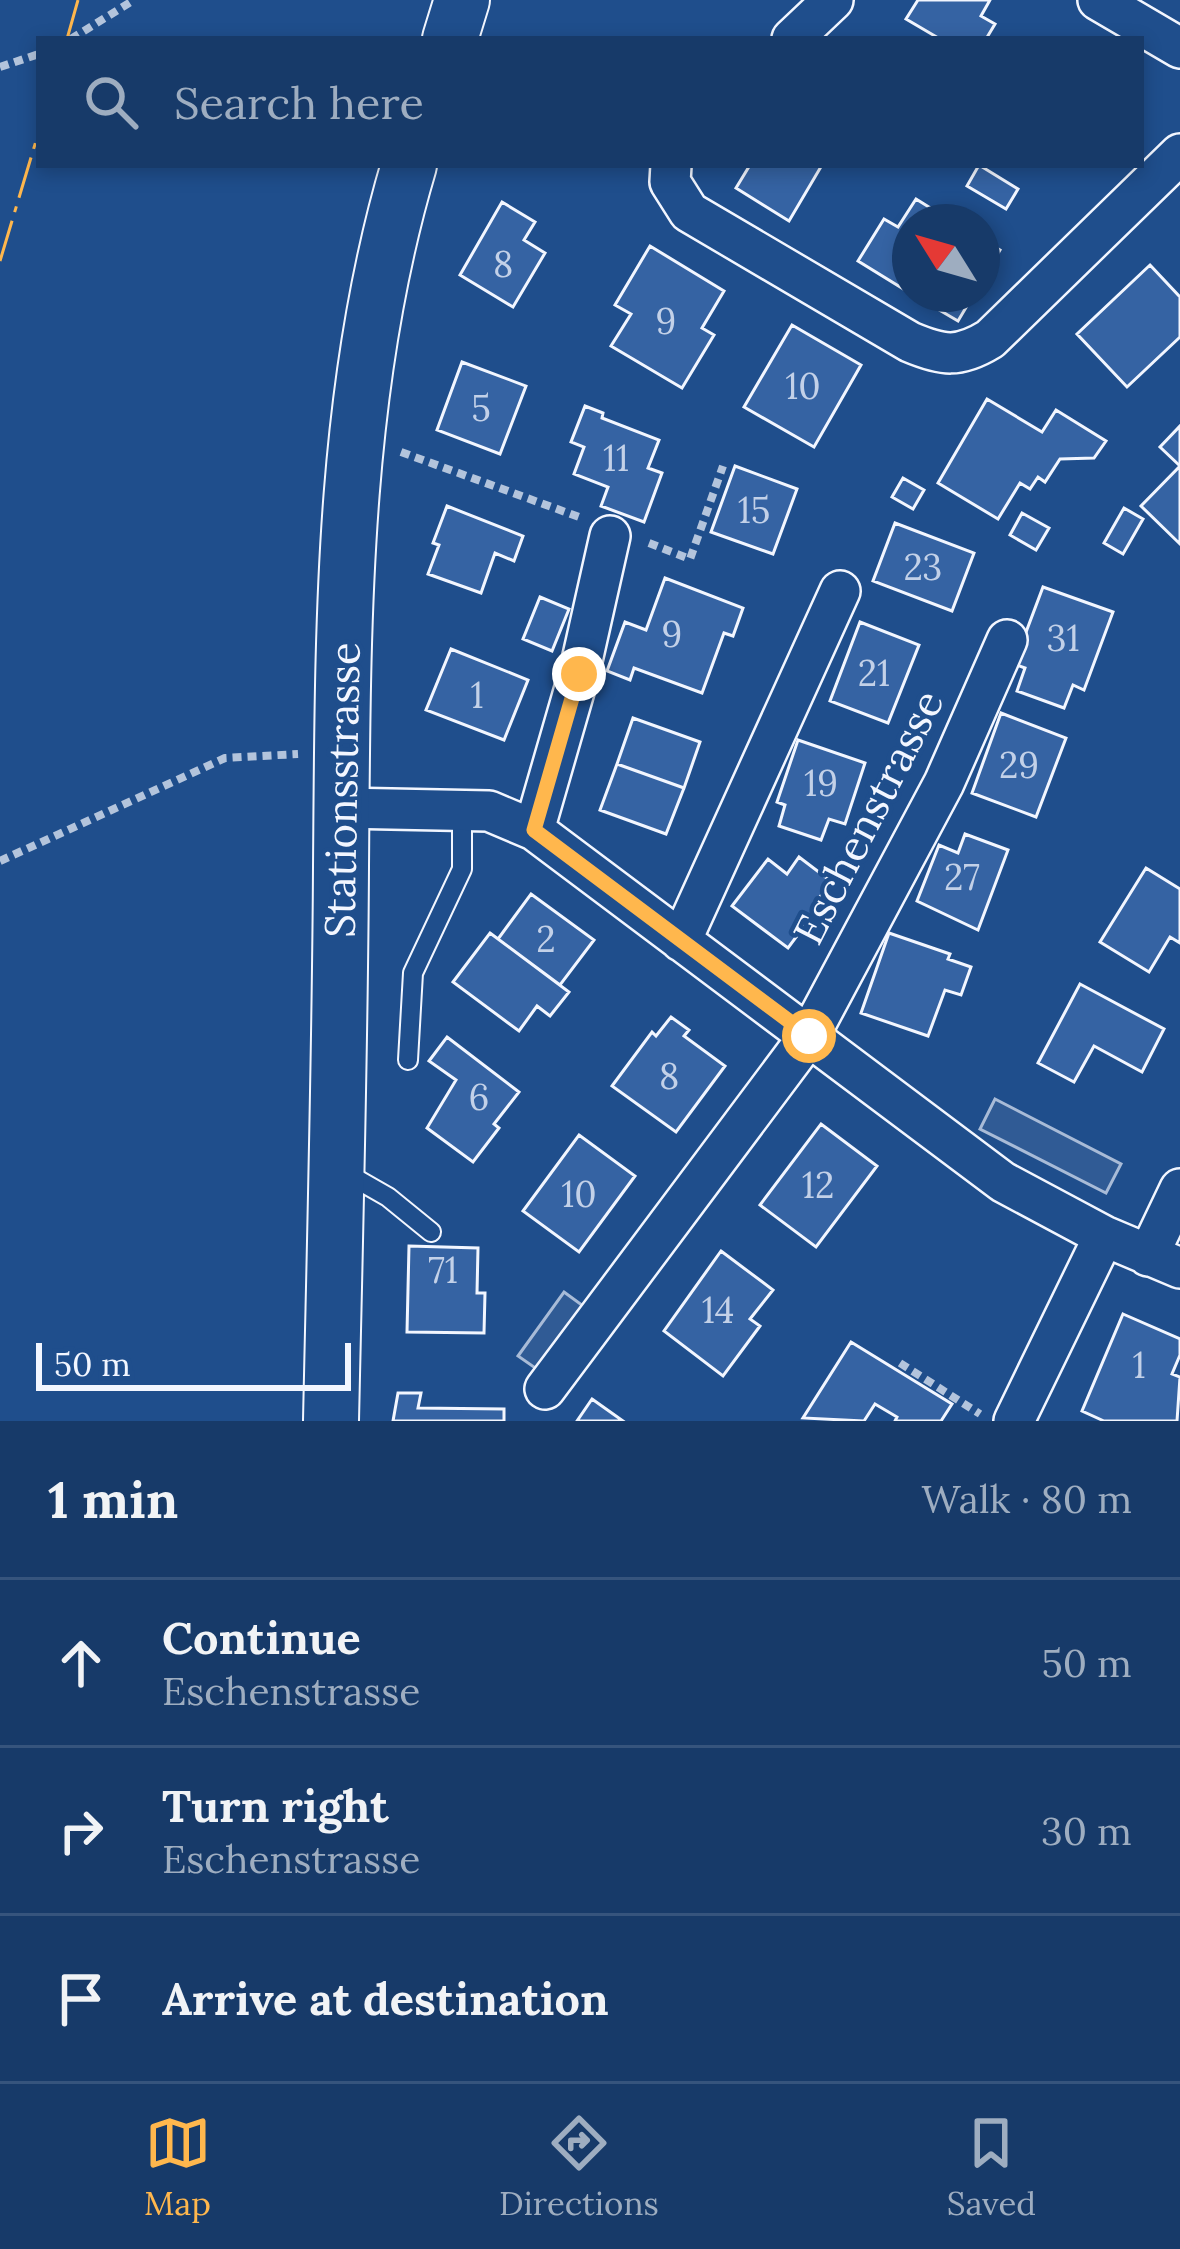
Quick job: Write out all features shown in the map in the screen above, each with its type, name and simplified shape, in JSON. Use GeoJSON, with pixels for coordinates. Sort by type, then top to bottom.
{"type":"FeatureCollection","features":[{"type":"Feature","properties":{"kind":"main road"},"geometry":{"type":"LineString","coordinates":[[451,36],[462,0]]}},
{"type":"Feature","properties":{"kind":"main road","name":"Stationsstrasse"},"geometry":{"type":"LineString","coordinates":[[331,1421],[341,754],[351,473],[377,287],[408,168]]}},
{"type":"Feature","properties":{"kind":"street"},"geometry":{"type":"LineString","coordinates":[[795,36],[833,0]]}},
{"type":"Feature","properties":{"kind":"street"},"geometry":{"type":"LineString","coordinates":[[1098,0],[1180,48]]}},
{"type":"Feature","properties":{"kind":"street"},"geometry":{"type":"LineString","coordinates":[[670,168],[670,182],[688,212],[910,343],[942,356],[957,356],[990,339],[1180,154]]}},
{"type":"Feature","properties":{"kind":"street"},"geometry":{"type":"LineString","coordinates":[[534,830],[579,674],[612,532]]}},
{"type":"Feature","properties":{"kind":"street"},"geometry":{"type":"LineString","coordinates":[[681,941],[840,591]]}},
{"type":"Feature","properties":{"kind":"street","name":"Eschenstrasse"},"geometry":{"type":"LineString","coordinates":[[545,1388],[809,1036],[944,783],[1007,640]]}},
{"type":"Feature","properties":{"kind":"street"},"geometry":{"type":"LineString","coordinates":[[342,808],[502,813],[534,830],[1003,1182],[1164,1262],[1180,1189]]}},
{"type":"Feature","properties":{"kind":"street"},"geometry":{"type":"LineString","coordinates":[[1015,1421],[1104,1236]]}},
{"type":"Feature","properties":{"kind":"lane"},"geometry":{"type":"LineString","coordinates":[[408,1060],[412,973],[462,868],[462,809]]}},
{"type":"Feature","properties":{"kind":"lane"},"geometry":{"type":"LineString","coordinates":[[337,1168],[388,1197],[431,1232]]}},
{"type":"Feature","properties":{"kind":"path"},"geometry":{"type":"LineString","coordinates":[[76,36],[134,0]]}},
{"type":"Feature","properties":{"kind":"path"},"geometry":{"type":"LineString","coordinates":[[0,67],[36,55]]}},
{"type":"Feature","properties":{"kind":"path"},"geometry":{"type":"LineString","coordinates":[[401,452],[690,559],[723,466]]}},
{"type":"Feature","properties":{"kind":"path"},"geometry":{"type":"LineString","coordinates":[[0,861],[225,758],[341,754]]}},
{"type":"Feature","properties":{"kind":"path"},"geometry":{"type":"LineString","coordinates":[[900,1363],[992,1421]]}},
{"type":"Feature","properties":{"kind":"shaded area"},"geometry":{"type":"Polygon","coordinates":[[[995,1099],[1121,1164],[1106,1193],[980,1129],[995,1099]]]}},
{"type":"Feature","properties":{"kind":"shaded area"},"geometry":{"type":"Polygon","coordinates":[[[564,1292],[586,1308],[541,1372],[518,1356],[564,1292]]]}},
{"type":"Feature","properties":{"kind":"building"},"geometry":{"type":"Polygon","coordinates":[[[918,0],[990,0],[981,16],[995,24],[988,36],[935,36],[906,19],[918,0]]]}},
{"type":"Feature","properties":{"kind":"building"},"geometry":{"type":"Polygon","coordinates":[[[748,168],[820,168],[789,221],[736,188],[748,168]]]}},
{"type":"Feature","properties":{"kind":"building"},"geometry":{"type":"Polygon","coordinates":[[[977,168],[1018,189],[1006,209],[967,186],[977,168]]]}},
{"type":"Feature","properties":{"kind":"building"},"geometry":{"type":"Polygon","coordinates":[[[502,202],[535,222],[524,240],[545,253],[513,307],[460,275],[502,202]]]}},
{"type":"Feature","properties":{"kind":"building"},"geometry":{"type":"Polygon","coordinates":[[[884,219],[892,224],[892,282],[858,261],[884,219]]]}},
{"type":"Feature","properties":{"kind":"building"},"geometry":{"type":"Polygon","coordinates":[[[650,246],[724,291],[702,328],[714,335],[682,388],[611,346],[631,314],[615,305],[650,246]]]}},
{"type":"Feature","properties":{"kind":"building"},"geometry":{"type":"Polygon","coordinates":[[[1150,265],[1180,297],[1180,337],[1127,387],[1077,334],[1150,265]]]}},
{"type":"Feature","properties":{"kind":"building"},"geometry":{"type":"Polygon","coordinates":[[[943,312],[963,312],[958,321],[943,312]]]}},
{"type":"Feature","properties":{"kind":"building"},"geometry":{"type":"Polygon","coordinates":[[[792,325],[861,365],[814,447],[744,407],[792,325]]]}},
{"type":"Feature","properties":{"kind":"building"},"geometry":{"type":"Polygon","coordinates":[[[462,362],[526,386],[500,454],[437,430],[462,362]]]}},
{"type":"Feature","properties":{"kind":"building"},"geometry":{"type":"Polygon","coordinates":[[[987,399],[1042,432],[1056,410],[1106,441],[1094,458],[1060,459],[1045,482],[1038,477],[1030,489],[1020,483],[998,519],[938,483],[987,399]]]}},
{"type":"Feature","properties":{"kind":"building"},"geometry":{"type":"Polygon","coordinates":[[[585,406],[603,413],[602,418],[659,440],[648,468],[662,473],[644,522],[601,506],[608,487],[574,474],[584,447],[571,442],[585,406]]]}},
{"type":"Feature","properties":{"kind":"building"},"geometry":{"type":"Polygon","coordinates":[[[1180,426],[1180,466],[1160,447],[1180,426]]]}},
{"type":"Feature","properties":{"kind":"building"},"geometry":{"type":"Polygon","coordinates":[[[735,466],[797,489],[773,554],[711,532],[735,466]]]}},
{"type":"Feature","properties":{"kind":"building"},"geometry":{"type":"Polygon","coordinates":[[[1180,466],[1180,544],[1141,506],[1180,466]]]}},
{"type":"Feature","properties":{"kind":"building"},"geometry":{"type":"Polygon","coordinates":[[[903,478],[924,490],[913,509],[892,497],[903,478]]]}},
{"type":"Feature","properties":{"kind":"building"},"geometry":{"type":"Polygon","coordinates":[[[447,506],[523,536],[514,561],[495,553],[481,593],[428,574],[447,506]]]}},
{"type":"Feature","properties":{"kind":"building"},"geometry":{"type":"Polygon","coordinates":[[[1124,508],[1143,519],[1123,554],[1104,543],[1124,508]]]}},
{"type":"Feature","properties":{"kind":"building"},"geometry":{"type":"Polygon","coordinates":[[[1022,513],[1049,528],[1036,550],[1010,535],[1022,513]]]}},
{"type":"Feature","properties":{"kind":"building"},"geometry":{"type":"Polygon","coordinates":[[[895,523],[974,553],[952,611],[873,581],[895,523]]]}},
{"type":"Feature","properties":{"kind":"building"},"geometry":{"type":"Polygon","coordinates":[[[665,578],[743,608],[733,636],[724,633],[702,693],[634,668],[630,680],[607,671],[625,622],[646,630],[665,578]]]}},
{"type":"Feature","properties":{"kind":"building"},"geometry":{"type":"Polygon","coordinates":[[[1043,587],[1113,612],[1084,690],[1073,685],[1064,708],[1017,691],[1025,668],[1014,664],[1043,587]]]}},
{"type":"Feature","properties":{"kind":"building"},"geometry":{"type":"Polygon","coordinates":[[[540,597],[569,609],[552,651],[523,639],[540,597]]]}},
{"type":"Feature","properties":{"kind":"building"},"geometry":{"type":"Polygon","coordinates":[[[860,622],[919,645],[888,723],[830,701],[860,622]]]}},
{"type":"Feature","properties":{"kind":"building"},"geometry":{"type":"Polygon","coordinates":[[[451,649],[528,680],[504,740],[426,710],[451,649]]]}},
{"type":"Feature","properties":{"kind":"building"},"geometry":{"type":"Polygon","coordinates":[[[1001,713],[1066,738],[1036,817],[972,793],[1001,713]]]}},
{"type":"Feature","properties":{"kind":"building"},"geometry":{"type":"Polygon","coordinates":[[[633,718],[700,742],[684,788],[617,764],[633,718]]]}},
{"type":"Feature","properties":{"kind":"building"},"geometry":{"type":"Polygon","coordinates":[[[798,740],[865,763],[845,824],[829,819],[821,840],[779,826],[785,805],[777,802],[798,740]]]}},
{"type":"Feature","properties":{"kind":"building"},"geometry":{"type":"Polygon","coordinates":[[[617,764],[684,788],[666,834],[600,810],[617,764]]]}},
{"type":"Feature","properties":{"kind":"building"},"geometry":{"type":"Polygon","coordinates":[[[965,834],[1008,850],[978,930],[917,901],[939,845],[958,853],[965,834]]]}},
{"type":"Feature","properties":{"kind":"building"},"geometry":{"type":"Polygon","coordinates":[[[799,857],[832,882],[788,948],[732,906],[768,859],[787,874],[799,857]]]}},
{"type":"Feature","properties":{"kind":"building"},"geometry":{"type":"Polygon","coordinates":[[[1146,868],[1180,889],[1180,943],[1170,937],[1149,972],[1100,942],[1146,868]]]}},
{"type":"Feature","properties":{"kind":"building"},"geometry":{"type":"Polygon","coordinates":[[[531,894],[594,940],[560,985],[498,939],[531,894]]]}},
{"type":"Feature","properties":{"kind":"building"},"geometry":{"type":"Polygon","coordinates":[[[490,933],[569,992],[550,1016],[537,1006],[519,1031],[453,982],[490,933]]]}},
{"type":"Feature","properties":{"kind":"building"},"geometry":{"type":"Polygon","coordinates":[[[889,933],[950,954],[948,959],[971,967],[961,995],[945,990],[928,1036],[861,1013],[889,933]]]}},
{"type":"Feature","properties":{"kind":"building"},"geometry":{"type":"Polygon","coordinates":[[[1080,984],[1164,1029],[1142,1072],[1094,1046],[1074,1082],[1038,1063],[1080,984]]]}},
{"type":"Feature","properties":{"kind":"building"},"geometry":{"type":"Polygon","coordinates":[[[671,1017],[689,1030],[684,1036],[725,1066],[676,1132],[612,1086],[652,1032],[656,1036],[671,1017]]]}},
{"type":"Feature","properties":{"kind":"building"},"geometry":{"type":"Polygon","coordinates":[[[447,1037],[519,1092],[473,1162],[427,1128],[456,1080],[429,1061],[447,1037]]]}},
{"type":"Feature","properties":{"kind":"building"},"geometry":{"type":"Polygon","coordinates":[[[821,1124],[877,1166],[816,1247],[760,1205],[821,1124]]]}},
{"type":"Feature","properties":{"kind":"building"},"geometry":{"type":"Polygon","coordinates":[[[579,1135],[635,1176],[579,1252],[523,1211],[579,1135]]]}},
{"type":"Feature","properties":{"kind":"building"},"geometry":{"type":"Polygon","coordinates":[[[409,1246],[478,1248],[477,1293],[485,1293],[484,1333],[407,1332],[409,1246]]]}},
{"type":"Feature","properties":{"kind":"building"},"geometry":{"type":"Polygon","coordinates":[[[721,1251],[773,1290],[750,1319],[760,1326],[723,1376],[664,1331],[721,1251]]]}},
{"type":"Feature","properties":{"kind":"building"},"geometry":{"type":"Polygon","coordinates":[[[1123,1314],[1180,1339],[1172,1374],[1180,1377],[1177,1421],[1104,1421],[1082,1411],[1123,1314]]]}},
{"type":"Feature","properties":{"kind":"building"},"geometry":{"type":"Polygon","coordinates":[[[851,1342],[952,1404],[941,1421],[895,1421],[897,1417],[875,1404],[864,1421],[803,1418],[851,1342]]]}},
{"type":"Feature","properties":{"kind":"building"},"geometry":{"type":"Polygon","coordinates":[[[398,1393],[421,1393],[418,1408],[504,1409],[504,1421],[393,1421],[398,1393]]]}},
{"type":"Feature","properties":{"kind":"building"},"geometry":{"type":"Polygon","coordinates":[[[592,1399],[623,1421],[577,1421],[592,1399]]]}},
{"type":"Feature","properties":{"kind":"power"},"geometry":{"type":"LineString","coordinates":[[68,36],[78,0]]}},
{"type":"Feature","properties":{"kind":"power"},"geometry":{"type":"LineString","coordinates":[[0,261],[36,141]]}},
{"type":"Feature","properties":{"kind":"route"},"geometry":{"type":"LineString","coordinates":[[579,674],[534,830],[809,1036]]}}]}
